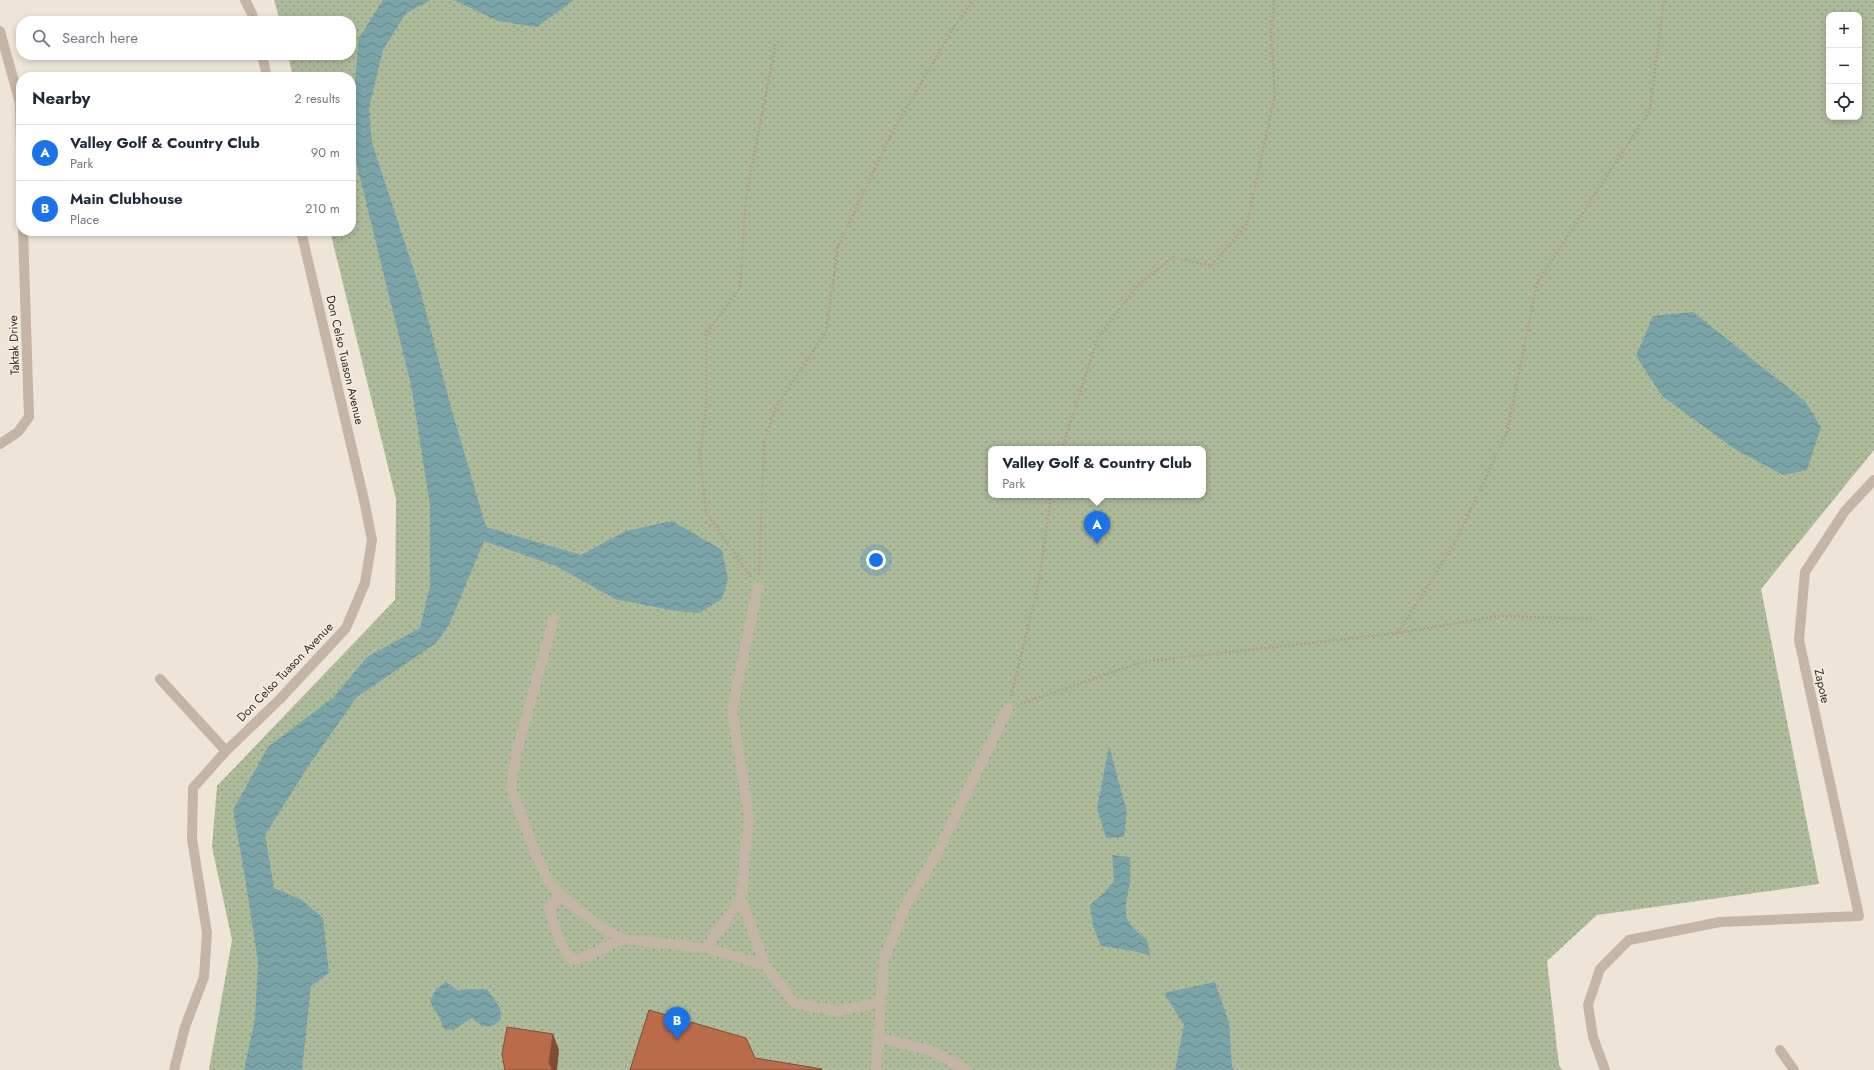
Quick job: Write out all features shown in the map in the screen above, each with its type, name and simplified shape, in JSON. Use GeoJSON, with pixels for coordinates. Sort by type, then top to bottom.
{"type":"FeatureCollection","features":[{"type":"Feature","properties":{"kind":"street"},"geometry":{"type":"LineString","coordinates":[[245,0],[253,16]]}},
{"type":"Feature","properties":{"kind":"street"},"geometry":{"type":"LineString","coordinates":[[0,31],[16,89]]}},
{"type":"Feature","properties":{"kind":"street"},"geometry":{"type":"LineString","coordinates":[[263,60],[266,72]]}},
{"type":"Feature","properties":{"kind":"street","name":"Taktak Drive"},"geometry":{"type":"LineString","coordinates":[[0,444],[18,432],[29,417],[23,236]]}},
{"type":"Feature","properties":{"kind":"street","name":"Don Celso Tuason Avenue"},"geometry":{"type":"LineString","coordinates":[[174,1070],[185,1027],[204,977],[207,932],[192,839],[193,788],[226,751],[280,699],[346,628],[365,583],[372,540],[302,236]]}},
{"type":"Feature","properties":{"kind":"street","name":"Zapote"},"geometry":{"type":"LineString","coordinates":[[1605,1070],[1592,1037],[1588,1005],[1600,969],[1629,940],[1720,922],[1858,916],[1798,640],[1805,572],[1845,511],[1874,480]]}},
{"type":"Feature","properties":{"kind":"street"},"geometry":{"type":"LineString","coordinates":[[758,587],[732,710],[749,816],[741,899],[765,965],[794,1003],[836,1011],[872,1004],[881,1005]]}},
{"type":"Feature","properties":{"kind":"street"},"geometry":{"type":"LineString","coordinates":[[554,618],[517,750],[512,788],[536,855],[549,882],[561,896],[601,927],[622,939],[706,948],[765,965]]}},
{"type":"Feature","properties":{"kind":"street"},"geometry":{"type":"LineString","coordinates":[[160,679],[226,751]]}},
{"type":"Feature","properties":{"kind":"street"},"geometry":{"type":"LineString","coordinates":[[876,1070],[880,1038],[884,959],[906,906],[937,854],[1008,708]]}},
{"type":"Feature","properties":{"kind":"street"},"geometry":{"type":"LineString","coordinates":[[561,896],[549,909],[564,950],[569,958],[582,958],[622,939]]}},
{"type":"Feature","properties":{"kind":"street"},"geometry":{"type":"LineString","coordinates":[[706,948],[741,899]]}},
{"type":"Feature","properties":{"kind":"street"},"geometry":{"type":"LineString","coordinates":[[880,1038],[932,1051],[967,1070]]}},
{"type":"Feature","properties":{"kind":"street"},"geometry":{"type":"LineString","coordinates":[[1780,1050],[1794,1070]]}},
{"type":"Feature","properties":{"kind":"path"},"geometry":{"type":"LineString","coordinates":[[758,587],[762,521],[764,443],[776,407],[826,332],[838,246],[894,129],[954,27],[974,0]]}},
{"type":"Feature","properties":{"kind":"path"},"geometry":{"type":"LineString","coordinates":[[1063,446],[1098,337],[1138,285],[1173,257],[1211,266],[1247,224],[1274,94],[1271,34],[1274,0]]}},
{"type":"Feature","properties":{"kind":"path"},"geometry":{"type":"LineString","coordinates":[[1398,633],[1455,542],[1507,432],[1537,283],[1650,110],[1664,0]]}},
{"type":"Feature","properties":{"kind":"path"},"geometry":{"type":"LineString","coordinates":[[758,587],[706,512],[700,454],[706,407],[706,334],[740,288],[746,197],[776,42]]}},
{"type":"Feature","properties":{"kind":"path"},"geometry":{"type":"LineString","coordinates":[[1008,708],[1039,582],[1051,498]]}},
{"type":"Feature","properties":{"kind":"path"},"geometry":{"type":"LineString","coordinates":[[1008,708],[1142,662],[1398,633],[1498,616],[1596,620]]}},
{"type":"Feature","properties":{"kind":"green space"},"geometry":{"type":"Polygon","coordinates":[[[274,0],[1874,0],[1874,450],[1761,589],[1819,884],[1597,915],[1547,961],[1559,1065],[1562,1070],[209,1070],[232,940],[212,847],[217,786],[395,600],[396,499],[331,236],[356,236],[356,72],[292,72],[289,60],[356,60],[356,16],[279,16],[274,0]]]}},
{"type":"Feature","properties":{"kind":"water"},"geometry":{"type":"Polygon","coordinates":[[[383,0],[431,0],[406,13],[383,50],[369,108],[372,143],[420,289],[450,404],[486,527],[581,555],[626,531],[672,521],[722,550],[728,579],[722,599],[699,613],[676,611],[615,599],[556,566],[484,541],[449,625],[436,643],[357,697],[309,765],[265,835],[274,888],[302,900],[323,918],[329,973],[311,986],[302,1070],[244,1070],[255,1019],[258,962],[233,810],[268,747],[334,697],[367,657],[420,628],[430,586],[430,505],[411,385],[356,161],[356,72],[359,38],[383,0]]]}},
{"type":"Feature","properties":{"kind":"water"},"geometry":{"type":"Polygon","coordinates":[[[454,0],[574,0],[537,27],[498,21],[454,0]]]}},
{"type":"Feature","properties":{"kind":"water"},"geometry":{"type":"Polygon","coordinates":[[[1693,312],[1805,401],[1821,427],[1807,470],[1784,475],[1736,450],[1662,396],[1636,356],[1653,316],[1693,312]]]}},
{"type":"Feature","properties":{"kind":"water"},"geometry":{"type":"Polygon","coordinates":[[[1109,746],[1127,812],[1124,837],[1106,838],[1097,808],[1109,746]]]}},
{"type":"Feature","properties":{"kind":"water"},"geometry":{"type":"Polygon","coordinates":[[[1112,855],[1130,857],[1130,879],[1126,914],[1132,926],[1147,939],[1150,956],[1132,951],[1101,946],[1093,926],[1090,905],[1104,893],[1114,881],[1112,855]]]}},
{"type":"Feature","properties":{"kind":"water"},"geometry":{"type":"Polygon","coordinates":[[[446,982],[459,991],[466,989],[487,989],[500,1008],[501,1019],[494,1025],[483,1026],[472,1018],[453,1030],[444,1029],[438,1014],[430,1001],[436,989],[446,982]]]}},
{"type":"Feature","properties":{"kind":"water"},"geometry":{"type":"Polygon","coordinates":[[[1215,982],[1229,1022],[1232,1067],[1235,1070],[1175,1070],[1184,1025],[1164,993],[1215,982]]]}},
{"type":"Feature","properties":{"kind":"building"},"geometry":{"type":"Polygon","coordinates":[[[649,1010],[746,1038],[755,1058],[822,1069],[630,1070],[649,1010]]]}},
{"type":"Feature","properties":{"kind":"building"},"geometry":{"type":"Polygon","coordinates":[[[507,1027],[553,1034],[549,1063],[553,1070],[505,1070],[502,1054],[507,1027]]]}},
{"type":"Feature","properties":{"kind":"place","name":"Valley Golf & Country Club"},"geometry":{"type":"Point","coordinates":[1097,544]}},
{"type":"Feature","properties":{"kind":"place","name":"Main Clubhouse"},"geometry":{"type":"Point","coordinates":[677,1040]}}]}
